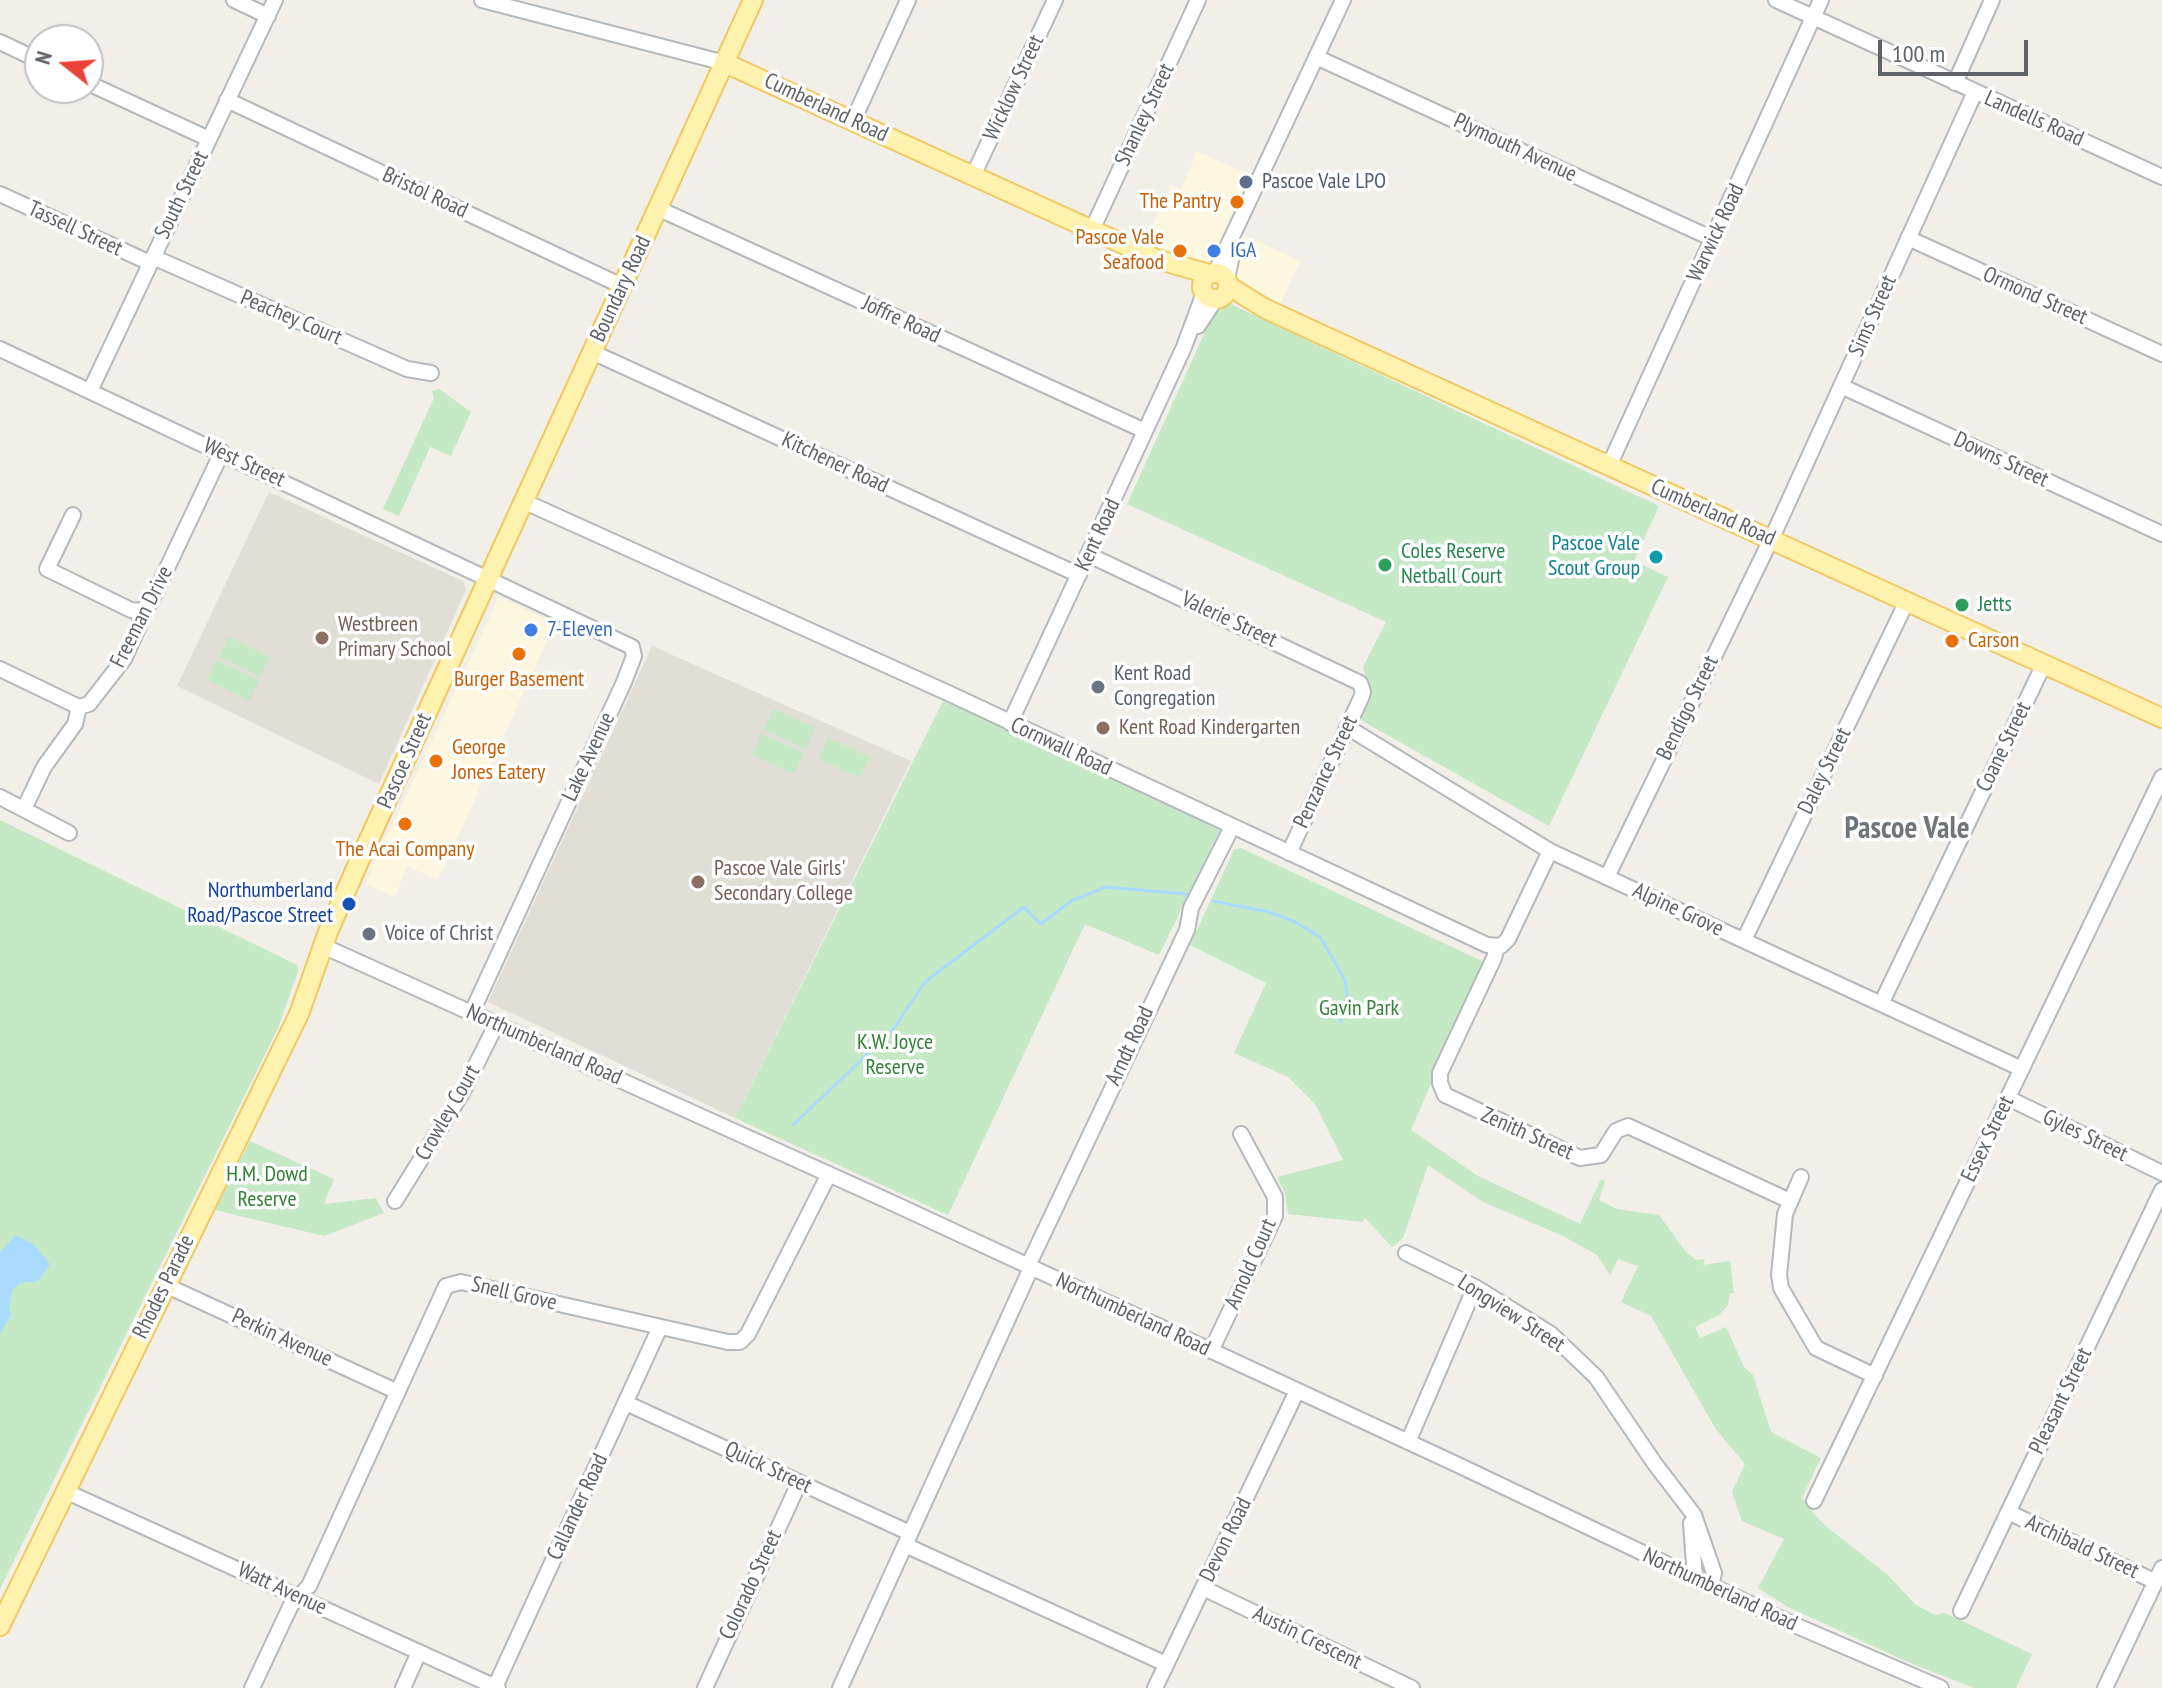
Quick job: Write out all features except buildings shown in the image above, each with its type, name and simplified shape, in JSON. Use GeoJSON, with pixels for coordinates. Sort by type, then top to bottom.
{"type":"FeatureCollection","features":[{"type":"Feature","properties":{"kind":"main road","name":"Boundary Road"},"geometry":{"type":"LineString","coordinates":[[488,578],[753,0]]}},
{"type":"Feature","properties":{"kind":"main road","name":"Cumberland Road"},"geometry":{"type":"LineString","coordinates":[[725,63],[2162,718]]}},
{"type":"Feature","properties":{"kind":"main road","name":"Pascoe Street"},"geometry":{"type":"LineString","coordinates":[[323,946],[488,578]]}},
{"type":"Feature","properties":{"kind":"main road","name":"Rhodes Parade"},"geometry":{"type":"LineString","coordinates":[[0,1626],[299,1014],[323,946]]}},
{"type":"Feature","properties":{"kind":"street"},"geometry":{"type":"LineString","coordinates":[[234,0],[268,16]]}},
{"type":"Feature","properties":{"kind":"street","name":"South Street"},"geometry":{"type":"LineString","coordinates":[[90,391],[275,0]]}},
{"type":"Feature","properties":{"kind":"street","name":"Cumberland Road"},"geometry":{"type":"LineString","coordinates":[[482,0],[725,63]]}},
{"type":"Feature","properties":{"kind":"street"},"geometry":{"type":"LineString","coordinates":[[853,121],[908,0]]}},
{"type":"Feature","properties":{"kind":"street","name":"Wicklow Street"},"geometry":{"type":"LineString","coordinates":[[973,176],[1055,0]]}},
{"type":"Feature","properties":{"kind":"street","name":"Shanley Street"},"geometry":{"type":"LineString","coordinates":[[1092,230],[1198,0]]}},
{"type":"Feature","properties":{"kind":"street","name":"Kent Road"},"geometry":{"type":"LineString","coordinates":[[1010,723],[1215,286],[1240,222],[1343,0]]}},
{"type":"Feature","properties":{"kind":"street","name":"Landells Road"},"geometry":{"type":"LineString","coordinates":[[1776,0],[2162,177]]}},
{"type":"Feature","properties":{"kind":"street","name":"Warwick Road"},"geometry":{"type":"LineString","coordinates":[[1609,466],[1821,0]]}},
{"type":"Feature","properties":{"kind":"street"},"geometry":{"type":"LineString","coordinates":[[1955,83],[1992,0]]}},
{"type":"Feature","properties":{"kind":"street"},"geometry":{"type":"LineString","coordinates":[[0,42],[24,53]]}},
{"type":"Feature","properties":{"kind":"street","name":"Plymouth Avenue"},"geometry":{"type":"LineString","coordinates":[[1316,57],[1713,239]]}},
{"type":"Feature","properties":{"kind":"street"},"geometry":{"type":"LineString","coordinates":[[104,90],[209,139]]}},
{"type":"Feature","properties":{"kind":"street","name":"Sims Street"},"geometry":{"type":"LineString","coordinates":[[1770,539],[1975,92]]}},
{"type":"Feature","properties":{"kind":"street","name":"Bristol Road"},"geometry":{"type":"LineString","coordinates":[[227,100],[622,286]]}},
{"type":"Feature","properties":{"kind":"street","name":"Tassell Street"},"geometry":{"type":"LineString","coordinates":[[0,194],[151,260]]}},
{"type":"Feature","properties":{"kind":"street","name":"Joffre Road"},"geometry":{"type":"LineString","coordinates":[[657,208],[1145,431]]}},
{"type":"Feature","properties":{"kind":"street","name":"Ormond Street"},"geometry":{"type":"LineString","coordinates":[[1908,238],[2162,354]]}},
{"type":"Feature","properties":{"kind":"street","name":"Peachey Court"},"geometry":{"type":"LineString","coordinates":[[151,260],[407,369],[431,373]]}},
{"type":"Feature","properties":{"kind":"street","name":"West Street"},"geometry":{"type":"LineString","coordinates":[[0,349],[488,578]]}},
{"type":"Feature","properties":{"kind":"street","name":"Kitchener Road"},"geometry":{"type":"LineString","coordinates":[[592,352],[1079,575]]}},
{"type":"Feature","properties":{"kind":"street","name":"Downs Street"},"geometry":{"type":"LineString","coordinates":[[1841,386],[2162,534]]}},
{"type":"Feature","properties":{"kind":"street","name":"Freeman Drive"},"geometry":{"type":"LineString","coordinates":[[24,809],[44,767],[75,724],[79,707],[89,704],[120,666],[139,626],[141,611],[151,602],[222,452]]}},
{"type":"Feature","properties":{"kind":"street","name":"Cornwall Road"},"geometry":{"type":"LineString","coordinates":[[523,501],[1482,943],[1497,947]]}},
{"type":"Feature","properties":{"kind":"street"},"geometry":{"type":"LineString","coordinates":[[73,515],[47,569],[131,610],[141,611]]}},
{"type":"Feature","properties":{"kind":"street","name":"Bendigo Street"},"geometry":{"type":"LineString","coordinates":[[1607,877],[1770,539]]}},
{"type":"Feature","properties":{"kind":"street","name":"Valerie Street"},"geometry":{"type":"LineString","coordinates":[[1089,555],[1352,677],[1360,683],[1363,692]]}},
{"type":"Feature","properties":{"kind":"street","name":"Lake Avenue"},"geometry":{"type":"LineString","coordinates":[[472,1012],[634,656],[629,644],[488,578]]}},
{"type":"Feature","properties":{"kind":"street","name":"Daley Street"},"geometry":{"type":"LineString","coordinates":[[1744,940],[1907,601]]}},
{"type":"Feature","properties":{"kind":"street","name":"Coane Street"},"geometry":{"type":"LineString","coordinates":[[1881,1004],[2044,664]]}},
{"type":"Feature","properties":{"kind":"street"},"geometry":{"type":"LineString","coordinates":[[0,669],[79,707]]}},
{"type":"Feature","properties":{"kind":"street","name":"Penzance Street"},"geometry":{"type":"LineString","coordinates":[[1289,853],[1363,692]]}},
{"type":"Feature","properties":{"kind":"street","name":"Alpine Grove"},"geometry":{"type":"LineString","coordinates":[[1347,727],[1550,851],[2022,1069]]}},
{"type":"Feature","properties":{"kind":"street","name":"Essex Street"},"geometry":{"type":"LineString","coordinates":[[1814,1501],[2162,777]]}},
{"type":"Feature","properties":{"kind":"street"},"geometry":{"type":"LineString","coordinates":[[0,797],[69,833]]}},
{"type":"Feature","properties":{"kind":"street","name":"Arndt Road"},"geometry":{"type":"LineString","coordinates":[[840,1688],[1030,1267],[1187,930],[1191,908],[1232,827]]}},
{"type":"Feature","properties":{"kind":"street"},"geometry":{"type":"LineString","coordinates":[[1497,947],[1504,944],[1513,931],[1550,851]]}},
{"type":"Feature","properties":{"kind":"street","name":"Northumberland Road"},"geometry":{"type":"LineString","coordinates":[[323,946],[829,1174],[1790,1623],[1941,1688]]}},
{"type":"Feature","properties":{"kind":"street","name":"Zenith Street"},"geometry":{"type":"LineString","coordinates":[[1497,947],[1440,1073],[1445,1095],[1580,1158],[1601,1155],[1616,1131],[1628,1126],[1790,1201]]}},
{"type":"Feature","properties":{"kind":"street","name":"Crowley Court"},"geometry":{"type":"LineString","coordinates":[[395,1201],[462,1093],[497,1023]]}},
{"type":"Feature","properties":{"kind":"street","name":"Gyles Street"},"geometry":{"type":"LineString","coordinates":[[2008,1098],[2162,1173]]}},
{"type":"Feature","properties":{"kind":"street","name":"Arnold Court"},"geometry":{"type":"LineString","coordinates":[[1211,1351],[1275,1216],[1275,1197],[1241,1134]]}},
{"type":"Feature","properties":{"kind":"street","name":"Snell Grove"},"geometry":{"type":"LineString","coordinates":[[252,1688],[288,1610],[309,1586],[444,1290],[456,1282],[735,1343],[744,1338],[829,1174]]}},
{"type":"Feature","properties":{"kind":"street"},"geometry":{"type":"LineString","coordinates":[[1801,1177],[1785,1214],[1779,1275],[1781,1288],[1816,1348],[1875,1376]]}},
{"type":"Feature","properties":{"kind":"street","name":"Pleasant Street"},"geometry":{"type":"LineString","coordinates":[[1961,1611],[2162,1190]]}},
{"type":"Feature","properties":{"kind":"street","name":"Longview Street"},"geometry":{"type":"LineString","coordinates":[[1406,1253],[1475,1287],[1551,1334],[1587,1369],[1610,1395],[1698,1521],[1714,1573],[1711,1586]]}},
{"type":"Feature","properties":{"kind":"street","name":"Perkin Avenue"},"geometry":{"type":"LineString","coordinates":[[165,1285],[398,1392]]}},
{"type":"Feature","properties":{"kind":"street"},"geometry":{"type":"LineString","coordinates":[[1408,1442],[1475,1287]]}},
{"type":"Feature","properties":{"kind":"street","name":"Callander Road"},"geometry":{"type":"LineString","coordinates":[[497,1687],[660,1327]]}},
{"type":"Feature","properties":{"kind":"street","name":"Devon Road"},"geometry":{"type":"LineString","coordinates":[[1155,1688],[1297,1391]]}},
{"type":"Feature","properties":{"kind":"street","name":"Quick Street"},"geometry":{"type":"LineString","coordinates":[[626,1403],[799,1483],[907,1539],[1166,1664]]}},
{"type":"Feature","properties":{"kind":"street","name":"Colorado Street"},"geometry":{"type":"LineString","coordinates":[[705,1688],[799,1483]]}},
{"type":"Feature","properties":{"kind":"street","name":"Watt Avenue"},"geometry":{"type":"LineString","coordinates":[[65,1491],[497,1687]]}},
{"type":"Feature","properties":{"kind":"street","name":"Longview Street"},"geometry":{"type":"LineString","coordinates":[[1687,1507],[1692,1527],[1695,1579]]}},
{"type":"Feature","properties":{"kind":"street","name":"Archibald Street"},"geometry":{"type":"LineString","coordinates":[[2008,1512],[2158,1584]]}},
{"type":"Feature","properties":{"kind":"street"},"geometry":{"type":"LineString","coordinates":[[2105,1688],[2158,1584]]}},
{"type":"Feature","properties":{"kind":"street","name":"Austin Crescent"},"geometry":{"type":"LineString","coordinates":[[1203,1588],[1412,1688]]}},
{"type":"Feature","properties":{"kind":"street"},"geometry":{"type":"LineString","coordinates":[[403,1688],[419,1652]]}},
{"type":"Feature","properties":{"kind":"shaded area"},"geometry":{"type":"Polygon","coordinates":[[[1197,152],[1254,176],[1233,230],[1300,261],[1280,304],[1144,244],[1171,185],[1181,190],[1197,152]]]}},
{"type":"Feature","properties":{"kind":"shaded area","name":"Westbreen Primary School"},"geometry":{"type":"Polygon","coordinates":[[[269,492],[463,581],[466,590],[379,784],[177,686],[269,492]]]}},
{"type":"Feature","properties":{"kind":"shaded area"},"geometry":{"type":"Polygon","coordinates":[[[499,597],[555,623],[438,880],[407,866],[395,897],[365,884],[499,597]]]}},
{"type":"Feature","properties":{"kind":"shaded area","name":"Pascoe Vale Girls' Secondary College"},"geometry":{"type":"Polygon","coordinates":[[[652,646],[911,761],[735,1118],[488,1002],[652,646]]]}},
{"type":"Feature","properties":{"kind":"green space"},"geometry":{"type":"Polygon","coordinates":[[[1220,299],[1659,506],[1634,561],[1668,577],[1549,826],[1359,719],[1370,689],[1363,667],[1386,622],[1127,504],[1220,299]]]}},
{"type":"Feature","properties":{"kind":"green space"},"geometry":{"type":"Polygon","coordinates":[[[439,389],[471,412],[451,456],[430,447],[399,516],[383,509],[434,398],[432,391],[439,389]]]}},
{"type":"Feature","properties":{"kind":"green space"},"geometry":{"type":"Polygon","coordinates":[[[229,637],[270,657],[260,677],[219,657],[229,637]]]}},
{"type":"Feature","properties":{"kind":"green space"},"geometry":{"type":"Polygon","coordinates":[[[217,660],[259,680],[249,701],[207,680],[217,660]]]}},
{"type":"Feature","properties":{"kind":"green space","name":"K.W. Joyce Reserve"},"geometry":{"type":"Polygon","coordinates":[[[944,699],[1220,830],[1159,955],[1085,924],[948,1215],[735,1118],[944,699]]]}},
{"type":"Feature","properties":{"kind":"green space"},"geometry":{"type":"Polygon","coordinates":[[[774,709],[815,728],[805,749],[764,730],[774,709]]]}},
{"type":"Feature","properties":{"kind":"green space"},"geometry":{"type":"Polygon","coordinates":[[[762,734],[804,753],[794,774],[752,755],[762,734]]]}},
{"type":"Feature","properties":{"kind":"green space"},"geometry":{"type":"Polygon","coordinates":[[[828,738],[870,757],[860,778],[819,759],[828,738]]]}},
{"type":"Feature","properties":{"kind":"green space"},"geometry":{"type":"Polygon","coordinates":[[[0,820],[297,965],[298,971],[278,1028],[0,1589],[0,820]]]}},
{"type":"Feature","properties":{"kind":"green space","name":"Gavin Park"},"geometry":{"type":"Polygon","coordinates":[[[1241,848],[1484,962],[1411,1130],[1478,1176],[1580,1224],[1601,1179],[1605,1181],[1599,1200],[1617,1209],[1659,1215],[1686,1252],[1696,1260],[1705,1259],[1703,1265],[1730,1261],[1734,1293],[1730,1293],[1728,1305],[1719,1315],[1695,1327],[1700,1338],[1726,1327],[1744,1367],[1753,1375],[1771,1432],[1821,1458],[1802,1498],[1822,1523],[1888,1575],[1916,1605],[1935,1615],[1945,1613],[2032,1654],[2016,1688],[1974,1688],[1910,1663],[1788,1607],[1758,1588],[1784,1539],[1742,1521],[1732,1492],[1745,1464],[1715,1428],[1651,1316],[1621,1302],[1638,1266],[1618,1259],[1610,1275],[1597,1255],[1563,1236],[1483,1202],[1428,1165],[1403,1238],[1392,1247],[1365,1218],[1363,1222],[1288,1214],[1285,1193],[1277,1177],[1343,1160],[1315,1104],[1288,1077],[1234,1053],[1266,983],[1190,945],[1234,850],[1241,848]]]}},
{"type":"Feature","properties":{"kind":"green space","name":"H.M. Dowd Reserve"},"geometry":{"type":"Polygon","coordinates":[[[250,1141],[334,1179],[324,1204],[376,1198],[384,1213],[324,1236],[215,1210],[250,1141]]]}},
{"type":"Feature","properties":{"kind":"water"},"geometry":{"type":"Polygon","coordinates":[[[16,1235],[33,1244],[50,1264],[38,1281],[20,1283],[12,1290],[11,1315],[0,1334],[0,1252],[16,1235]]]}},
{"type":"Feature","properties":{"kind":"waterway"},"geometry":{"type":"LineString","coordinates":[[793,1125],[892,1031],[925,982],[1024,907],[1041,924],[1071,901],[1106,887],[1186,894]]}},
{"type":"Feature","properties":{"kind":"waterway"},"geometry":{"type":"LineString","coordinates":[[1213,901],[1269,912],[1295,922],[1320,937],[1345,980],[1348,1003],[1340,1022]]}},
{"type":"Feature","properties":{"kind":"place","name":"Pascoe Vale LPO"},"geometry":{"type":"Point","coordinates":[1246,182]}},
{"type":"Feature","properties":{"kind":"place","name":"The Pantry"},"geometry":{"type":"Point","coordinates":[1237,202]}},
{"type":"Feature","properties":{"kind":"place","name":"Pascoe Vale Seafood"},"geometry":{"type":"Point","coordinates":[1180,251]}},
{"type":"Feature","properties":{"kind":"place","name":"IGA"},"geometry":{"type":"Point","coordinates":[1214,251]}},
{"type":"Feature","properties":{"kind":"place","name":"Pascoe Vale Scout Group"},"geometry":{"type":"Point","coordinates":[1656,557]}},
{"type":"Feature","properties":{"kind":"place","name":"Coles Reserve Netball Court"},"geometry":{"type":"Point","coordinates":[1385,565]}},
{"type":"Feature","properties":{"kind":"place","name":"Jetts"},"geometry":{"type":"Point","coordinates":[1962,605]}},
{"type":"Feature","properties":{"kind":"place","name":"7-Eleven"},"geometry":{"type":"Point","coordinates":[531,630]}},
{"type":"Feature","properties":{"kind":"place","name":"Westbreen Primary School"},"geometry":{"type":"Point","coordinates":[322,638]}},
{"type":"Feature","properties":{"kind":"place","name":"Carson"},"geometry":{"type":"Point","coordinates":[1952,641]}},
{"type":"Feature","properties":{"kind":"place","name":"Burger Basement"},"geometry":{"type":"Point","coordinates":[519,654]}},
{"type":"Feature","properties":{"kind":"place","name":"Kent Road Congregation"},"geometry":{"type":"Point","coordinates":[1098,687]}},
{"type":"Feature","properties":{"kind":"place","name":"Kent Road Kindergarten"},"geometry":{"type":"Point","coordinates":[1103,728]}},
{"type":"Feature","properties":{"kind":"place","name":"George Jones Eatery"},"geometry":{"type":"Point","coordinates":[436,761]}},
{"type":"Feature","properties":{"kind":"place","name":"The Acai Company"},"geometry":{"type":"Point","coordinates":[405,824]}},
{"type":"Feature","properties":{"kind":"place","name":"Pascoe Vale Girls' Secondary College"},"geometry":{"type":"Point","coordinates":[698,882]}},
{"type":"Feature","properties":{"kind":"place","name":"Northumberland Road/Pascoe Street"},"geometry":{"type":"Point","coordinates":[349,904]}},
{"type":"Feature","properties":{"kind":"place","name":"Voice of Christ"},"geometry":{"type":"Point","coordinates":[369,934]}},
{"type":"Feature","properties":{"kind":"district","name":"Pascoe Vale"},"geometry":{"type":"Point","coordinates":[1907,829]}}]}
